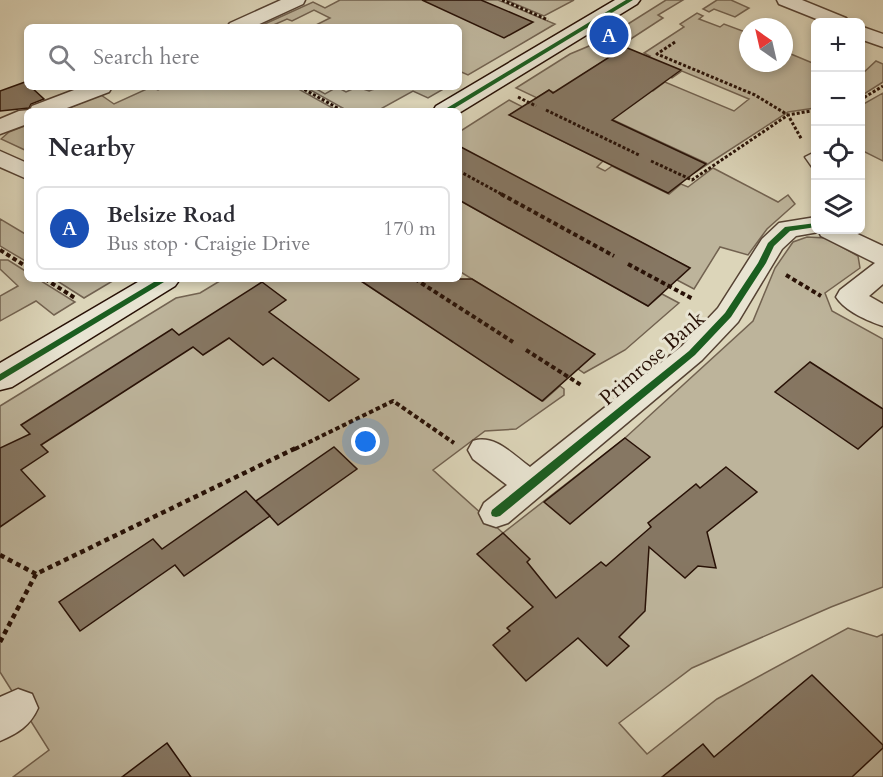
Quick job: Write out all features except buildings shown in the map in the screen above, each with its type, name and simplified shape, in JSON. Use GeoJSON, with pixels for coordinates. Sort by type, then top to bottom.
{"type":"FeatureCollection","features":[{"type":"Feature","properties":{"kind":"street"},"geometry":{"type":"LineString","coordinates":[[244,24],[296,0]]}},
{"type":"Feature","properties":{"kind":"street"},"geometry":{"type":"LineString","coordinates":[[450,108],[630,0]]}},
{"type":"Feature","properties":{"kind":"street"},"geometry":{"type":"LineString","coordinates":[[786,0],[829,18]]}},
{"type":"Feature","properties":{"kind":"street"},"geometry":{"type":"LineString","coordinates":[[48,108],[93,90]]}},
{"type":"Feature","properties":{"kind":"street"},"geometry":{"type":"LineString","coordinates":[[0,127],[24,117]]}},
{"type":"Feature","properties":{"kind":"street"},"geometry":{"type":"LineString","coordinates":[[0,158],[24,170]]}},
{"type":"Feature","properties":{"kind":"street","name":"Primrose Bank"},"geometry":{"type":"LineString","coordinates":[[495,513],[692,353],[728,315],[771,245],[788,229],[811,226]]}},
{"type":"Feature","properties":{"kind":"street","name":"Primrose Bank"},"geometry":{"type":"LineString","coordinates":[[837,234],[883,257]]}},
{"type":"Feature","properties":{"kind":"street"},"geometry":{"type":"LineString","coordinates":[[883,270],[850,297],[883,316]]}},
{"type":"Feature","properties":{"kind":"street"},"geometry":{"type":"LineString","coordinates":[[0,378],[160,282]]}},
{"type":"Feature","properties":{"kind":"street"},"geometry":{"type":"LineString","coordinates":[[471,448],[529,484]]}},
{"type":"Feature","properties":{"kind":"path"},"geometry":{"type":"LineString","coordinates":[[502,0],[550,20]]}},
{"type":"Feature","properties":{"kind":"path"},"geometry":{"type":"LineString","coordinates":[[675,42],[657,54],[755,95],[788,115],[811,157]]}},
{"type":"Feature","properties":{"kind":"path"},"geometry":{"type":"LineString","coordinates":[[865,97],[883,86]]}},
{"type":"Feature","properties":{"kind":"path"},"geometry":{"type":"LineString","coordinates":[[305,90],[338,108]]}},
{"type":"Feature","properties":{"kind":"path"},"geometry":{"type":"LineString","coordinates":[[514,95],[536,106]]}},
{"type":"Feature","properties":{"kind":"path"},"geometry":{"type":"LineString","coordinates":[[546,110],[639,155]]}},
{"type":"Feature","properties":{"kind":"path"},"geometry":{"type":"LineString","coordinates":[[651,161],[692,180],[788,115],[811,111]]}},
{"type":"Feature","properties":{"kind":"path"},"geometry":{"type":"LineString","coordinates":[[462,173],[614,256]]}},
{"type":"Feature","properties":{"kind":"path"},"geometry":{"type":"LineString","coordinates":[[0,250],[24,265]]}},
{"type":"Feature","properties":{"kind":"path"},"geometry":{"type":"LineString","coordinates":[[0,256],[10,256]]}},
{"type":"Feature","properties":{"kind":"path"},"geometry":{"type":"LineString","coordinates":[[762,263],[775,268],[828,301],[850,297]]}},
{"type":"Feature","properties":{"kind":"path"},"geometry":{"type":"LineString","coordinates":[[628,264],[693,299]]}},
{"type":"Feature","properties":{"kind":"path"},"geometry":{"type":"LineString","coordinates":[[50,282],[83,303]]}},
{"type":"Feature","properties":{"kind":"path"},"geometry":{"type":"LineString","coordinates":[[420,282],[513,342]]}},
{"type":"Feature","properties":{"kind":"path"},"geometry":{"type":"LineString","coordinates":[[526,350],[580,385]]}},
{"type":"Feature","properties":{"kind":"path"},"geometry":{"type":"LineString","coordinates":[[0,642],[36,574],[393,401],[471,448]]}},
{"type":"Feature","properties":{"kind":"path"},"geometry":{"type":"LineString","coordinates":[[0,555],[36,574]]}},
{"type":"Feature","properties":{"kind":"shaded area"},"geometry":{"type":"Polygon","coordinates":[[[340,0],[498,0],[555,24],[468,75],[462,72],[462,24],[318,24],[330,18],[314,10],[292,21],[287,19],[276,24],[265,24],[313,2],[325,8],[340,0]]]}},
{"type":"Feature","properties":{"kind":"shaded area"},"geometry":{"type":"Polygon","coordinates":[[[506,0],[574,0],[544,16],[506,0]]]}},
{"type":"Feature","properties":{"kind":"shaded area"},"geometry":{"type":"Polygon","coordinates":[[[666,0],[683,0],[658,15],[663,18],[623,44],[627,46],[582,75],[626,79],[653,91],[665,82],[734,111],[749,99],[682,71],[672,78],[645,66],[632,68],[650,56],[644,53],[684,27],[680,24],[697,13],[703,16],[699,19],[720,27],[724,24],[739,30],[739,72],[793,72],[793,55],[811,62],[811,109],[788,112],[694,173],[706,163],[549,90],[537,98],[516,88],[570,54],[601,41],[666,0]]]}},
{"type":"Feature","properties":{"kind":"shaded area"},"geometry":{"type":"Polygon","coordinates":[[[717,0],[731,0],[749,8],[735,17],[714,9],[709,12],[703,9],[717,0]]]}},
{"type":"Feature","properties":{"kind":"shaded area"},"geometry":{"type":"Polygon","coordinates":[[[876,61],[883,64],[883,82],[865,93],[865,72],[876,61]]]}},
{"type":"Feature","properties":{"kind":"shaded area"},"geometry":{"type":"Polygon","coordinates":[[[144,90],[300,90],[333,108],[68,108],[101,95],[114,104],[144,90]]]}},
{"type":"Feature","properties":{"kind":"shaded area"},"geometry":{"type":"Polygon","coordinates":[[[310,90],[318,90],[325,94],[332,90],[346,92],[350,90],[442,90],[428,98],[413,91],[382,108],[343,108],[310,90]]]}},
{"type":"Feature","properties":{"kind":"shaded area"},"geometry":{"type":"Polygon","coordinates":[[[883,93],[883,161],[865,152],[865,103],[883,93]]]}},
{"type":"Feature","properties":{"kind":"shaded area"},"geometry":{"type":"Polygon","coordinates":[[[509,100],[523,107],[510,115],[603,161],[597,167],[605,171],[612,166],[669,194],[681,184],[688,187],[713,168],[778,202],[788,195],[795,204],[767,229],[748,255],[720,247],[694,289],[677,280],[690,268],[462,150],[462,130],[509,100]]]}},
{"type":"Feature","properties":{"kind":"shaded area"},"geometry":{"type":"Polygon","coordinates":[[[24,126],[24,150],[1,139],[9,132],[24,126]]]}},
{"type":"Feature","properties":{"kind":"shaded area"},"geometry":{"type":"Polygon","coordinates":[[[462,202],[648,306],[662,294],[679,303],[625,350],[584,373],[578,369],[594,354],[462,273],[462,202]]]}},
{"type":"Feature","properties":{"kind":"shaded area"},"geometry":{"type":"Polygon","coordinates":[[[0,219],[24,233],[24,260],[0,246],[0,219]]]}},
{"type":"Feature","properties":{"kind":"shaded area"},"geometry":{"type":"Polygon","coordinates":[[[807,237],[826,238],[858,256],[860,268],[825,293],[832,311],[883,339],[883,587],[831,607],[692,668],[619,723],[647,754],[717,699],[848,628],[877,637],[883,634],[883,777],[13,777],[49,750],[0,672],[0,406],[176,298],[200,293],[218,282],[363,282],[543,401],[560,386],[564,389],[564,395],[516,429],[485,431],[433,470],[503,533],[625,438],[753,321],[775,268],[793,242],[807,237]]]}},
{"type":"Feature","properties":{"kind":"shaded area"},"geometry":{"type":"Polygon","coordinates":[[[0,260],[8,260],[24,270],[24,282],[43,282],[75,302],[54,315],[36,301],[0,321],[0,296],[18,286],[0,269],[0,260]]]}},
{"type":"Feature","properties":{"kind":"shaded area"},"geometry":{"type":"Polygon","coordinates":[[[59,282],[111,282],[84,298],[59,282]]]}},
{"type":"Feature","properties":{"kind":"cycle path"},"geometry":{"type":"LineString","coordinates":[[450,108],[630,0]]}},
{"type":"Feature","properties":{"kind":"cycle path"},"geometry":{"type":"LineString","coordinates":[[496,513],[692,353],[728,315],[771,245],[788,229],[811,226]]}},
{"type":"Feature","properties":{"kind":"cycle path"},"geometry":{"type":"LineString","coordinates":[[0,378],[160,282]]}},
{"type":"Feature","properties":{"kind":"place","name":"Belsize Road"},"geometry":{"type":"Point","coordinates":[609,35]}}]}
